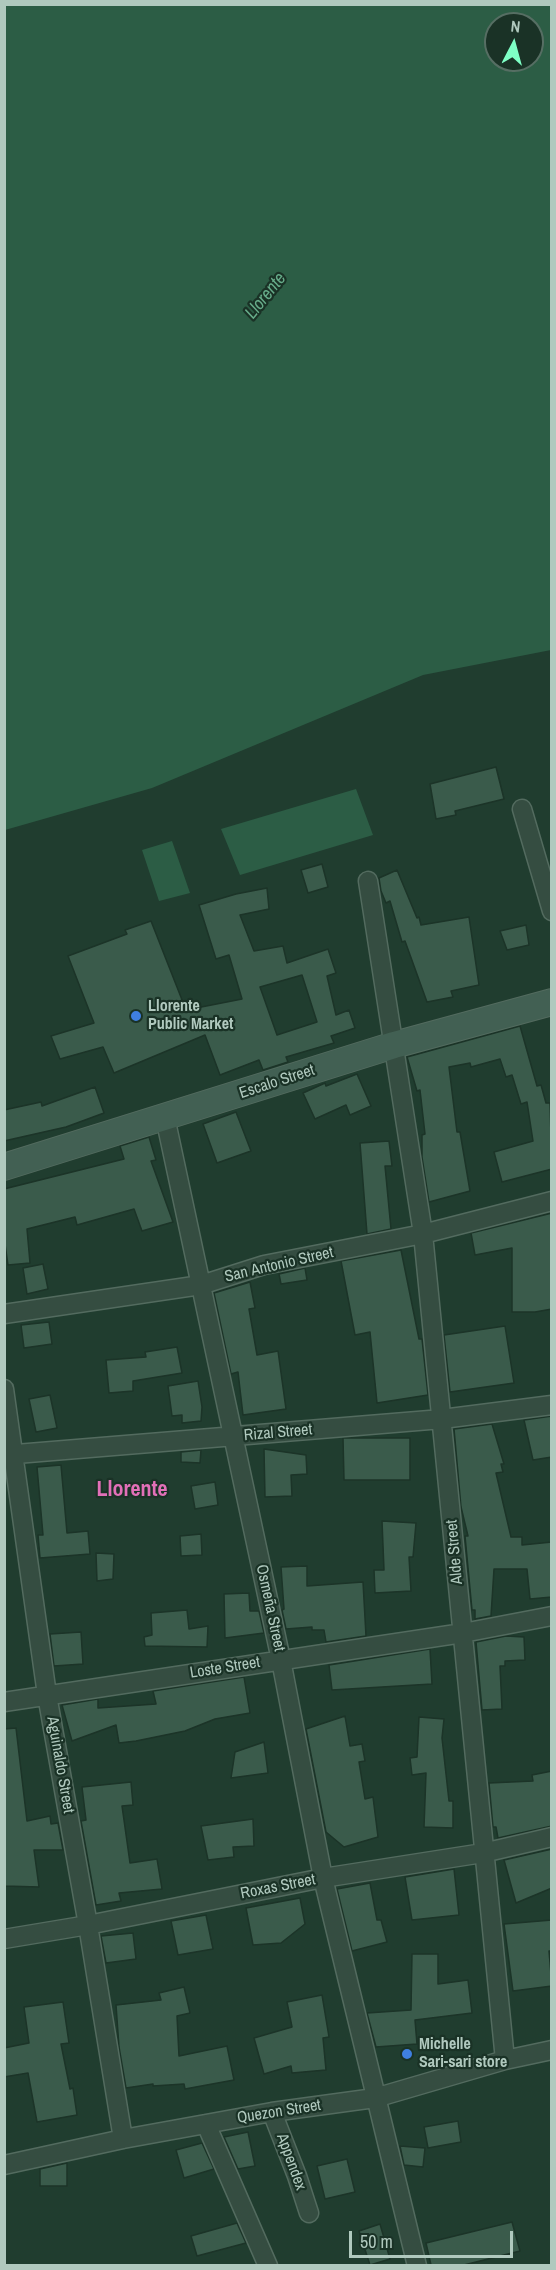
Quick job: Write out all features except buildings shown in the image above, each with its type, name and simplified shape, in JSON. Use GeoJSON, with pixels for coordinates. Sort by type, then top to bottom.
{"type":"FeatureCollection","features":[{"type":"Feature","properties":{"kind":"street"},"geometry":{"type":"LineString","coordinates":[[522,809],[552,911]]}},
{"type":"Feature","properties":{"kind":"street","name":"Alde Street"},"geometry":{"type":"LineString","coordinates":[[368,882],[423,1234],[505,2060]]}},
{"type":"Feature","properties":{"kind":"street","name":"Escalo Street"},"geometry":{"type":"LineString","coordinates":[[4,1167],[394,1045],[552,1002]]}},
{"type":"Feature","properties":{"kind":"street","name":"Osmeña Street"},"geometry":{"type":"LineString","coordinates":[[165,1117],[281,1660],[323,1878],[417,2265]]}},
{"type":"Feature","properties":{"kind":"street","name":"San Antonio Street"},"geometry":{"type":"LineString","coordinates":[[4,1314],[201,1285],[264,1265],[423,1234],[552,1201]]}},
{"type":"Feature","properties":{"kind":"street","name":"Aguinaldo Street"},"geometry":{"type":"LineString","coordinates":[[4,1389],[9,1455],[47,1695],[123,2139]]}},
{"type":"Feature","properties":{"kind":"street","name":"Rizal Street"},"geometry":{"type":"LineString","coordinates":[[9,1455],[442,1419],[552,1405]]}},
{"type":"Feature","properties":{"kind":"street","name":"Loste Street"},"geometry":{"type":"LineString","coordinates":[[4,1702],[463,1633],[552,1616]]}},
{"type":"Feature","properties":{"kind":"street","name":"Roxas Street"},"geometry":{"type":"LineString","coordinates":[[4,1939],[88,1925],[323,1878],[483,1852],[552,1837]]}},
{"type":"Feature","properties":{"kind":"street","name":"Quezon Street"},"geometry":{"type":"LineString","coordinates":[[4,2165],[123,2139],[272,2112],[375,2098],[505,2060],[552,2050]]}},
{"type":"Feature","properties":{"kind":"street","name":"Appendex"},"geometry":{"type":"LineString","coordinates":[[272,2112],[309,2213]]}},
{"type":"Feature","properties":{"kind":"street"},"geometry":{"type":"LineString","coordinates":[[206,2124],[268,2265]]}},
{"type":"Feature","properties":{"kind":"water"},"geometry":{"type":"Polygon","coordinates":[[[5,4],[551,5],[551,650],[423,675],[152,788],[5,830],[5,4]]]}},
{"type":"Feature","properties":{"kind":"water"},"geometry":{"type":"Polygon","coordinates":[[[356,789],[373,835],[240,875],[221,829],[356,789]]]}},
{"type":"Feature","properties":{"kind":"water"},"geometry":{"type":"Polygon","coordinates":[[[172,841],[190,893],[159,901],[142,850],[172,841]]]}},
{"type":"Feature","properties":{"kind":"place","name":"Llorente Public Market"},"geometry":{"type":"Point","coordinates":[136,1016]}},
{"type":"Feature","properties":{"kind":"place","name":"Michelle Sari-sari store"},"geometry":{"type":"Point","coordinates":[407,2054]}},
{"type":"Feature","properties":{"kind":"district","name":"Llorente"},"geometry":{"type":"Point","coordinates":[132,1490]}}]}
